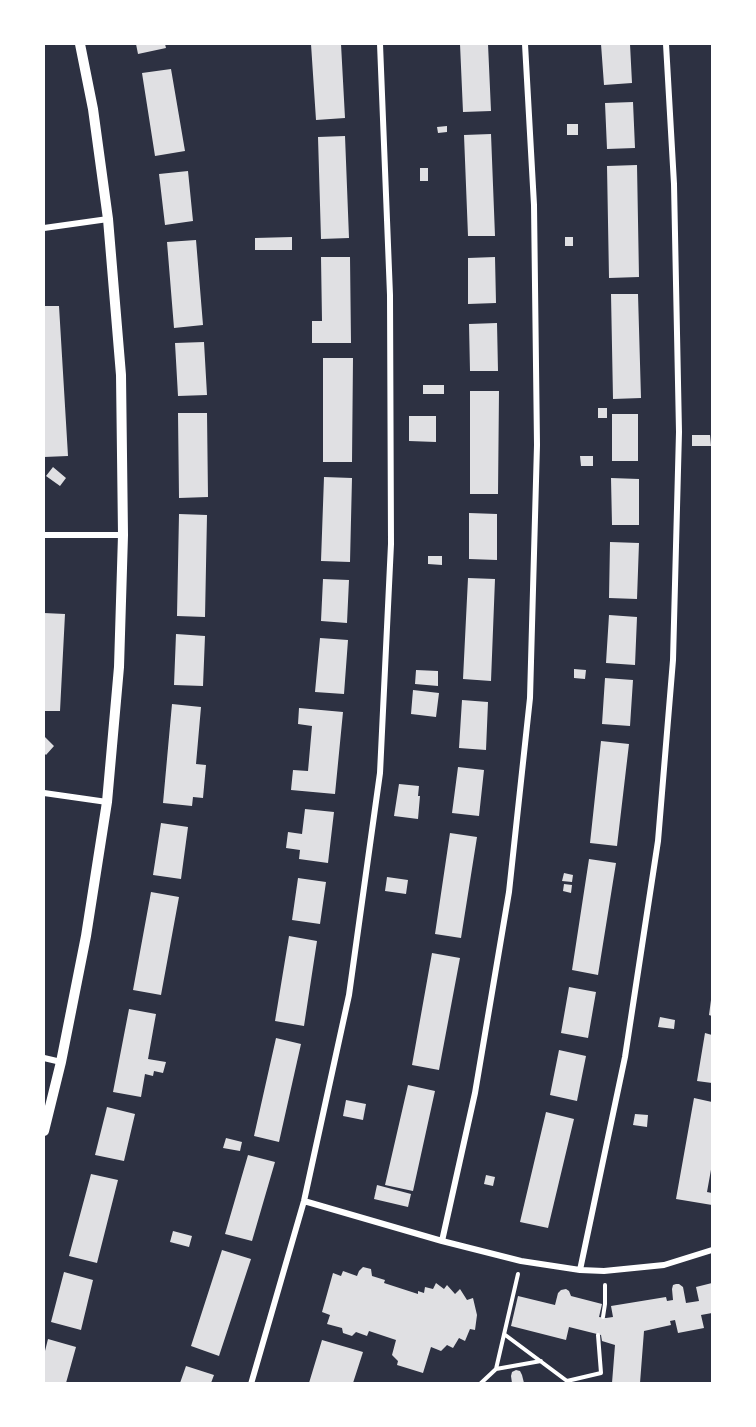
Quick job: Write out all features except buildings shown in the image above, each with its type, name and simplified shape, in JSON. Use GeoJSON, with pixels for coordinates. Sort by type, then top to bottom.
{"type":"FeatureCollection","features":[{"type":"Feature","properties":{"kind":"street"},"geometry":{"type":"LineString","coordinates":[[44,1131],[87,936],[106,802],[119,667],[123,535],[121,375],[108,219],[93,109],[80,44]]}},
{"type":"Feature","properties":{"kind":"street"},"geometry":{"type":"LineString","coordinates":[[251,1383],[304,1201],[349,994],[380,773],[391,544],[390,295],[380,44]]}},
{"type":"Feature","properties":{"kind":"street"},"geometry":{"type":"LineString","coordinates":[[442,1241],[475,1093],[509,892],[530,698],[537,445],[534,205],[525,44]]}},
{"type":"Feature","properties":{"kind":"street"},"geometry":{"type":"LineString","coordinates":[[580,1270],[623,1068],[658,841],[673,660],[679,432],[674,184],[666,44]]}},
{"type":"Feature","properties":{"kind":"street"},"geometry":{"type":"LineString","coordinates":[[44,228],[108,219]]}},
{"type":"Feature","properties":{"kind":"street"},"geometry":{"type":"LineString","coordinates":[[44,535],[123,535]]}},
{"type":"Feature","properties":{"kind":"street"},"geometry":{"type":"LineString","coordinates":[[44,793],[106,802]]}},
{"type":"Feature","properties":{"kind":"street"},"geometry":{"type":"LineString","coordinates":[[44,1058],[61,1062]]}},
{"type":"Feature","properties":{"kind":"street"},"geometry":{"type":"LineString","coordinates":[[304,1201],[521,1261],[580,1270],[604,1271],[664,1265],[712,1250]]}},
{"type":"Feature","properties":{"kind":"path"},"geometry":{"type":"LineString","coordinates":[[496,1369],[521,1261]]}},
{"type":"Feature","properties":{"kind":"path"},"geometry":{"type":"LineString","coordinates":[[603,1317],[604,1271]]}},
{"type":"Feature","properties":{"kind":"path"},"geometry":{"type":"LineString","coordinates":[[504,1334],[567,1382],[601,1373],[598,1335]]}},
{"type":"Feature","properties":{"kind":"path"},"geometry":{"type":"LineString","coordinates":[[480,1383],[496,1369],[541,1361]]}}]}
